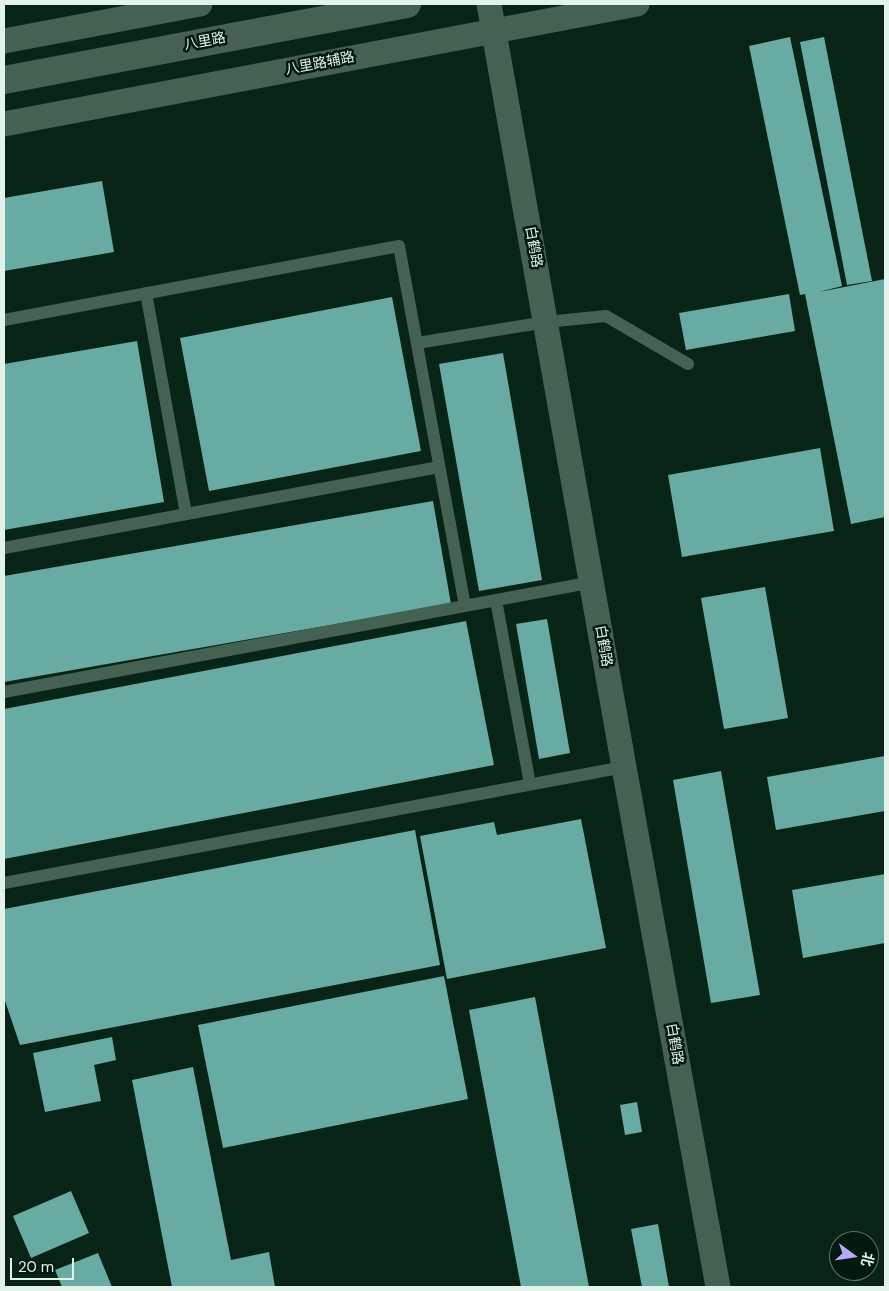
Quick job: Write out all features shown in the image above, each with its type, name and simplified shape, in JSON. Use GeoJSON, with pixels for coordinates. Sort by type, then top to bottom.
{"type":"FeatureCollection","features":[{"type":"Feature","properties":{"kind":"main road","name":"八里路"},"geometry":{"type":"LineString","coordinates":[[4,80],[407,4]]}},
{"type":"Feature","properties":{"kind":"street"},"geometry":{"type":"LineString","coordinates":[[4,41],[200,4]]}},
{"type":"Feature","properties":{"kind":"street","name":"白鹤路"},"geometry":{"type":"LineString","coordinates":[[490,4],[624,767],[718,1287]]}},
{"type":"Feature","properties":{"kind":"street","name":"八里路辅路"},"geometry":{"type":"LineString","coordinates":[[4,124],[636,4]]}},
{"type":"Feature","properties":{"kind":"lane"},"geometry":{"type":"LineString","coordinates":[[4,320],[399,246],[465,606]]}},
{"type":"Feature","properties":{"kind":"lane"},"geometry":{"type":"LineString","coordinates":[[146,293],[186,514]]}},
{"type":"Feature","properties":{"kind":"lane"},"geometry":{"type":"LineString","coordinates":[[417,343],[546,322],[606,316],[688,364]]}},
{"type":"Feature","properties":{"kind":"lane"},"geometry":{"type":"LineString","coordinates":[[4,548],[440,467]]}},
{"type":"Feature","properties":{"kind":"lane"},"geometry":{"type":"LineString","coordinates":[[4,692],[592,582]]}},
{"type":"Feature","properties":{"kind":"lane"},"geometry":{"type":"LineString","coordinates":[[496,600],[530,784]]}},
{"type":"Feature","properties":{"kind":"lane"},"geometry":{"type":"LineString","coordinates":[[4,883],[624,767]]}},
{"type":"Feature","properties":{"kind":"building"},"geometry":{"type":"Polygon","coordinates":[[[790,37],[842,286],[819,292],[885,279],[885,517],[851,524],[805,294],[800,295],[749,46],[790,37]]]}},
{"type":"Feature","properties":{"kind":"building"},"geometry":{"type":"Polygon","coordinates":[[[824,37],[872,281],[847,285],[800,42],[824,37]]]}},
{"type":"Feature","properties":{"kind":"building"},"geometry":{"type":"Polygon","coordinates":[[[102,181],[114,252],[4,271],[4,198],[102,181]]]}},
{"type":"Feature","properties":{"kind":"building"},"geometry":{"type":"Polygon","coordinates":[[[789,294],[795,331],[686,350],[679,313],[789,294]]]}},
{"type":"Feature","properties":{"kind":"building"},"geometry":{"type":"Polygon","coordinates":[[[392,297],[421,451],[209,491],[180,338],[392,297]]]}},
{"type":"Feature","properties":{"kind":"building"},"geometry":{"type":"Polygon","coordinates":[[[137,341],[164,502],[4,530],[4,364],[137,341]]]}},
{"type":"Feature","properties":{"kind":"building"},"geometry":{"type":"Polygon","coordinates":[[[503,353],[542,580],[479,591],[439,364],[503,353]]]}},
{"type":"Feature","properties":{"kind":"building"},"geometry":{"type":"Polygon","coordinates":[[[820,448],[834,531],[682,557],[668,475],[820,448]]]}},
{"type":"Feature","properties":{"kind":"building"},"geometry":{"type":"Polygon","coordinates":[[[433,501],[451,604],[4,682],[4,576],[433,501]]]}},
{"type":"Feature","properties":{"kind":"building"},"geometry":{"type":"Polygon","coordinates":[[[765,587],[788,718],[724,729],[701,598],[765,587]]]}},
{"type":"Feature","properties":{"kind":"building"},"geometry":{"type":"Polygon","coordinates":[[[547,619],[570,753],[539,759],[516,624],[547,619]]]}},
{"type":"Feature","properties":{"kind":"building"},"geometry":{"type":"Polygon","coordinates":[[[466,621],[494,765],[4,859],[4,709],[466,621]]]}},
{"type":"Feature","properties":{"kind":"building"},"geometry":{"type":"Polygon","coordinates":[[[885,756],[885,811],[776,830],[767,777],[885,756]]]}},
{"type":"Feature","properties":{"kind":"building"},"geometry":{"type":"Polygon","coordinates":[[[721,771],[760,995],[711,1003],[673,780],[721,771]]]}},
{"type":"Feature","properties":{"kind":"building"},"geometry":{"type":"Polygon","coordinates":[[[581,819],[606,948],[447,979],[420,836],[494,822],[497,835],[581,819]]]}},
{"type":"Feature","properties":{"kind":"building"},"geometry":{"type":"Polygon","coordinates":[[[415,830],[440,965],[20,1045],[4,998],[4,909],[415,830]]]}},
{"type":"Feature","properties":{"kind":"building"},"geometry":{"type":"Polygon","coordinates":[[[885,874],[885,943],[803,958],[792,890],[885,874]]]}},
{"type":"Feature","properties":{"kind":"building"},"geometry":{"type":"Polygon","coordinates":[[[444,976],[468,1099],[223,1148],[198,1025],[444,976]]]}},
{"type":"Feature","properties":{"kind":"building"},"geometry":{"type":"Polygon","coordinates":[[[535,997],[589,1287],[521,1287],[469,1010],[535,997]]]}},
{"type":"Feature","properties":{"kind":"building"},"geometry":{"type":"Polygon","coordinates":[[[112,1037],[116,1060],[94,1065],[101,1101],[45,1112],[33,1053],[112,1037]]]}},
{"type":"Feature","properties":{"kind":"building"},"geometry":{"type":"Polygon","coordinates":[[[193,1067],[231,1260],[269,1252],[275,1287],[172,1287],[132,1080],[193,1067]]]}},
{"type":"Feature","properties":{"kind":"building"},"geometry":{"type":"Polygon","coordinates":[[[637,1102],[642,1132],[625,1135],[620,1105],[637,1102]]]}},
{"type":"Feature","properties":{"kind":"building"},"geometry":{"type":"Polygon","coordinates":[[[71,1191],[89,1233],[31,1258],[13,1216],[71,1191]]]}},
{"type":"Feature","properties":{"kind":"building"},"geometry":{"type":"Polygon","coordinates":[[[658,1224],[669,1287],[642,1287],[631,1229],[658,1224]]]}},
{"type":"Feature","properties":{"kind":"building"},"geometry":{"type":"Polygon","coordinates":[[[98,1253],[112,1287],[62,1287],[55,1270],[98,1253]]]}}]}
